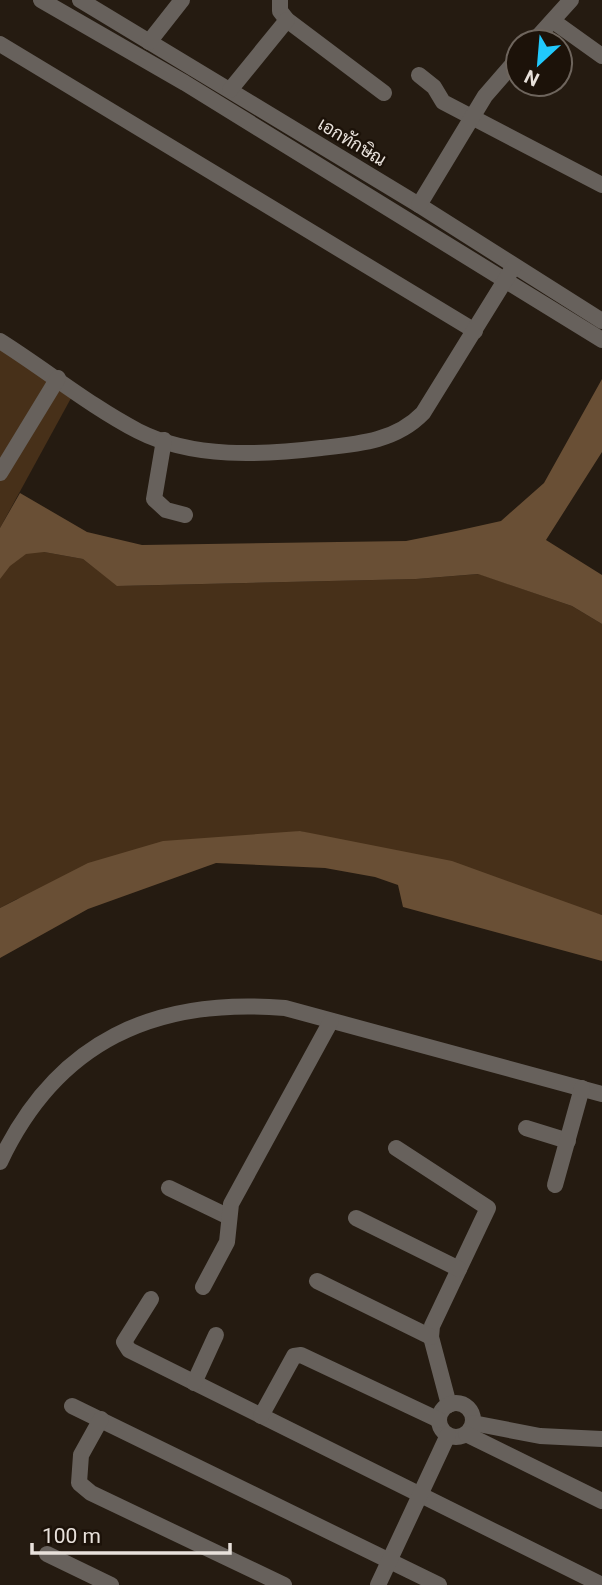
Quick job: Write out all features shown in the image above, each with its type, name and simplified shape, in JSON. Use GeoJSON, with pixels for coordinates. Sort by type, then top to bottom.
{"type":"FeatureCollection","features":[{"type":"Feature","properties":{"kind":"street"},"geometry":{"type":"LineString","coordinates":[[41,0],[185,83],[602,340]]}},
{"type":"Feature","properties":{"kind":"street","name":"เอกทักษิณ"},"geometry":{"type":"LineString","coordinates":[[80,0],[419,205],[602,321]]}},
{"type":"Feature","properties":{"kind":"street"},"geometry":{"type":"LineString","coordinates":[[149,42],[182,0]]}},
{"type":"Feature","properties":{"kind":"street"},"geometry":{"type":"LineString","coordinates":[[280,0],[280,11],[287,20],[384,93]]}},
{"type":"Feature","properties":{"kind":"street"},"geometry":{"type":"LineString","coordinates":[[546,28],[571,0]]}},
{"type":"Feature","properties":{"kind":"street"},"geometry":{"type":"LineString","coordinates":[[230,90],[287,20]]}},
{"type":"Feature","properties":{"kind":"street"},"geometry":{"type":"LineString","coordinates":[[553,21],[602,56]]}},
{"type":"Feature","properties":{"kind":"street"},"geometry":{"type":"LineString","coordinates":[[0,44],[475,331]]}},
{"type":"Feature","properties":{"kind":"street"},"geometry":{"type":"LineString","coordinates":[[419,75],[434,87],[443,102],[602,185]]}},
{"type":"Feature","properties":{"kind":"street"},"geometry":{"type":"LineString","coordinates":[[419,205],[471,118],[504,76]]}},
{"type":"Feature","properties":{"kind":"street"},"geometry":{"type":"LineString","coordinates":[[0,341],[132,427],[164,440],[201,450],[286,452],[389,437],[408,428],[423,413],[514,266]]}},
{"type":"Feature","properties":{"kind":"street"},"geometry":{"type":"LineString","coordinates":[[0,473],[58,378]]}},
{"type":"Feature","properties":{"kind":"street"},"geometry":{"type":"LineString","coordinates":[[164,440],[154,499],[166,510],[185,515]]}},
{"type":"Feature","properties":{"kind":"street"},"geometry":{"type":"LineString","coordinates":[[0,1162],[22,1121],[44,1091],[89,1052],[125,1030],[173,1012],[244,1004],[285,1008],[602,1094]]}},
{"type":"Feature","properties":{"kind":"street"},"geometry":{"type":"LineString","coordinates":[[203,1287],[227,1242],[230,1225],[227,1216],[231,1203],[331,1021]]}},
{"type":"Feature","properties":{"kind":"street"},"geometry":{"type":"LineString","coordinates":[[555,1185],[582,1088]]}},
{"type":"Feature","properties":{"kind":"street"},"geometry":{"type":"LineString","coordinates":[[526,1128],[568,1140]]}},
{"type":"Feature","properties":{"kind":"street"},"geometry":{"type":"LineString","coordinates":[[396,1148],[486,1204],[487,1214],[432,1326],[431,1338],[449,1405],[439,1420]]}},
{"type":"Feature","properties":{"kind":"street"},"geometry":{"type":"LineString","coordinates":[[169,1188],[227,1216]]}},
{"type":"Feature","properties":{"kind":"street"},"geometry":{"type":"LineString","coordinates":[[356,1218],[459,1269]]}},
{"type":"Feature","properties":{"kind":"street"},"geometry":{"type":"LineString","coordinates":[[317,1281],[431,1338]]}},
{"type":"Feature","properties":{"kind":"street"},"geometry":{"type":"LineString","coordinates":[[151,1300],[126,1337],[125,1347],[602,1585]]}},
{"type":"Feature","properties":{"kind":"street"},"geometry":{"type":"LineString","coordinates":[[194,1382],[215,1335]]}},
{"type":"Feature","properties":{"kind":"street"},"geometry":{"type":"LineString","coordinates":[[261,1416],[286,1367],[294,1356],[301,1355],[439,1420],[448,1435]]}},
{"type":"Feature","properties":{"kind":"street"},"geometry":{"type":"LineString","coordinates":[[449,1405],[461,1404],[466,1407],[470,1429]]}},
{"type":"Feature","properties":{"kind":"street"},"geometry":{"type":"LineString","coordinates":[[72,1406],[439,1585]]}},
{"type":"Feature","properties":{"kind":"street"},"geometry":{"type":"LineString","coordinates":[[102,1419],[81,1455],[79,1483],[284,1585]]}},
{"type":"Feature","properties":{"kind":"street"},"geometry":{"type":"LineString","coordinates":[[470,1429],[602,1502]]}},
{"type":"Feature","properties":{"kind":"street"},"geometry":{"type":"LineString","coordinates":[[448,1435],[470,1429],[602,1439]]}},
{"type":"Feature","properties":{"kind":"street"},"geometry":{"type":"LineString","coordinates":[[378,1585],[448,1435]]}},
{"type":"Feature","properties":{"kind":"street"},"geometry":{"type":"LineString","coordinates":[[47,1554],[111,1585]]}},
{"type":"Feature","properties":{"kind":"shaded area"},"geometry":{"type":"Polygon","coordinates":[[[0,341],[76,389],[0,528],[0,341]]]}},
{"type":"Feature","properties":{"kind":"shaded area"},"geometry":{"type":"Polygon","coordinates":[[[602,379],[602,452],[546,540],[602,575],[602,624],[572,606],[478,574],[416,579],[117,586],[83,559],[44,552],[26,554],[10,566],[0,579],[0,528],[20,493],[87,532],[142,545],[406,541],[501,521],[544,483],[602,379]]]}},
{"type":"Feature","properties":{"kind":"shaded area"},"geometry":{"type":"Polygon","coordinates":[[[0,529],[44,552],[83,559],[118,586],[416,579],[479,574],[572,606],[602,624],[602,915],[300,831],[17,899],[0,908],[0,529]]]}},
{"type":"Feature","properties":{"kind":"shaded area"},"geometry":{"type":"Polygon","coordinates":[[[300,831],[452,861],[602,915],[602,961],[403,907],[398,885],[375,877],[325,868],[216,863],[88,909],[0,958],[0,908],[88,863],[163,841],[300,831]]]}}]}
